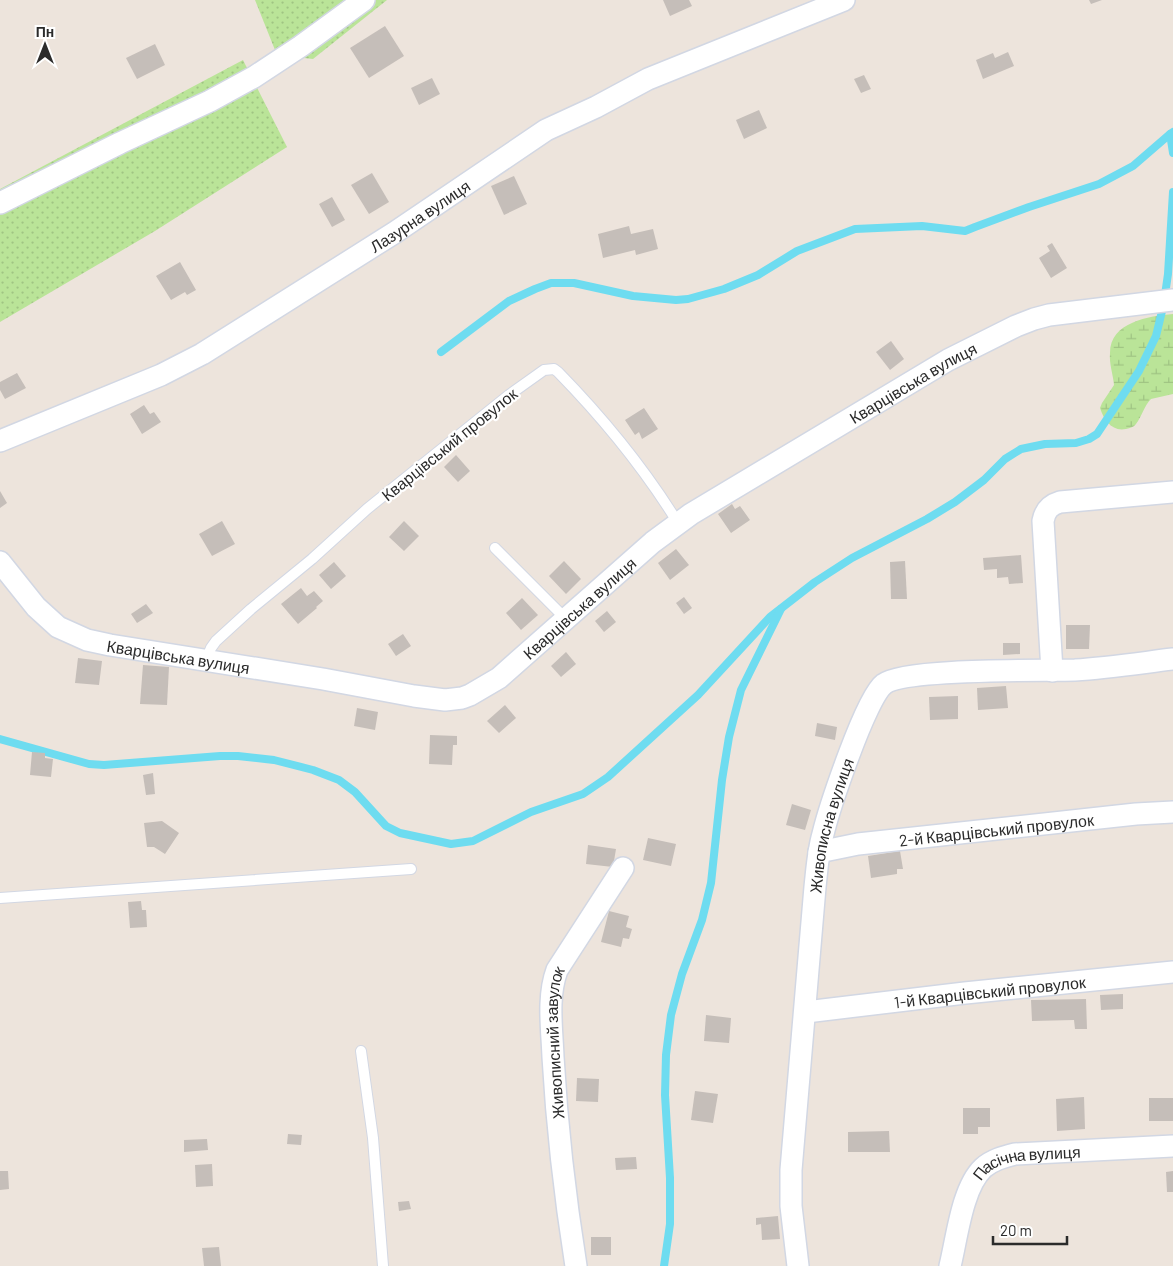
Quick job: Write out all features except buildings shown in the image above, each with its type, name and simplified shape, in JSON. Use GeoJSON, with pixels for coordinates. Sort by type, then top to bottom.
{"type":"FeatureCollection","features":[{"type":"Feature","properties":{"kind":"street"},"geometry":{"type":"LineString","coordinates":[[0,203],[120,143],[210,101],[254,77],[301,46],[364,0]]}},
{"type":"Feature","properties":{"kind":"street","name":"Лазурна вулиця"},"geometry":{"type":"LineString","coordinates":[[0,441],[153,379],[202,354],[394,233],[546,130],[596,108],[648,79],[844,0]]}},
{"type":"Feature","properties":{"kind":"street","name":"Кварцівська вулиця"},"geometry":{"type":"LineString","coordinates":[[0,562],[48,619],[74,635],[110,646],[323,679],[414,696],[454,700],[470,695],[499,678],[653,542],[678,523],[948,360],[1034,318],[1173,300]]}},
{"type":"Feature","properties":{"kind":"street"},"geometry":{"type":"LineString","coordinates":[[1052,671],[1043,521],[1044,514],[1048,508],[1060,502],[1173,492]]}},
{"type":"Feature","properties":{"kind":"street","name":"Живописна вулиця"},"geometry":{"type":"LineString","coordinates":[[798,1266],[791,1206],[791,1170],[819,852],[826,823],[866,711],[873,697],[884,684],[894,679],[917,676],[1117,667],[1173,659]]}},
{"type":"Feature","properties":{"kind":"street","name":"2-й Кварцівський провулок"},"geometry":{"type":"LineString","coordinates":[[819,852],[858,844],[1136,814],[1173,812]]}},
{"type":"Feature","properties":{"kind":"street","name":"Живописний завулок"},"geometry":{"type":"LineString","coordinates":[[576,1266],[568,1216],[556,1106],[552,1033],[552,988],[557,970],[623,868]]}},
{"type":"Feature","properties":{"kind":"street","name":"1-й Кварцівський провулок"},"geometry":{"type":"LineString","coordinates":[[806,1012],[965,993],[1173,972]]}},
{"type":"Feature","properties":{"kind":"street","name":"Пасічна вулиця"},"geometry":{"type":"LineString","coordinates":[[950,1266],[968,1194],[982,1169],[991,1162],[1015,1154],[1173,1146]]}},
{"type":"Feature","properties":{"kind":"lane","name":"Кварцівський провулок"},"geometry":{"type":"LineString","coordinates":[[204,662],[216,640],[312,559],[367,509],[509,395],[544,370],[548,369],[558,372],[634,458],[653,483],[678,523]]}},
{"type":"Feature","properties":{"kind":"lane"},"geometry":{"type":"LineString","coordinates":[[495,548],[566,619]]}},
{"type":"Feature","properties":{"kind":"lane"},"geometry":{"type":"LineString","coordinates":[[0,898],[411,869]]}},
{"type":"Feature","properties":{"kind":"lane"},"geometry":{"type":"LineString","coordinates":[[361,1051],[373,1138],[383,1266]]}},
{"type":"Feature","properties":{"kind":"green space"},"geometry":{"type":"Polygon","coordinates":[[[255,0],[387,0],[313,59],[277,55],[255,0]]]}},
{"type":"Feature","properties":{"kind":"green space"},"geometry":{"type":"Polygon","coordinates":[[[243,60],[287,147],[155,231],[0,322],[0,189],[243,60]]]}},
{"type":"Feature","properties":{"kind":"green space"},"geometry":{"type":"Polygon","coordinates":[[[1173,314],[1173,394],[1151,399],[1133,427],[1117,429],[1113,427],[1106,421],[1100,408],[1114,385],[1110,357],[1112,343],[1116,334],[1132,323],[1143,319],[1173,314]]]}},
{"type":"Feature","properties":{"kind":"waterway"},"geometry":{"type":"LineString","coordinates":[[1173,132],[1170,134],[1173,153]]}},
{"type":"Feature","properties":{"kind":"waterway"},"geometry":{"type":"LineString","coordinates":[[441,352],[509,301],[551,283],[574,283],[633,296],[676,300],[688,299],[724,289],[758,275],[797,251],[855,229],[922,226],[965,231],[1099,184],[1133,166],[1170,134]]}},
{"type":"Feature","properties":{"kind":"waterway"},"geometry":{"type":"LineString","coordinates":[[1165,295],[1173,192]]}},
{"type":"Feature","properties":{"kind":"waterway"},"geometry":{"type":"LineString","coordinates":[[0,739],[89,764],[104,765],[220,756],[274,760],[313,770],[339,780],[355,792],[386,826],[400,833],[451,844],[473,841],[531,812],[583,794],[608,777],[698,695],[770,617],[815,582],[852,558],[927,519],[955,502],[984,480],[1005,459],[1021,449],[1045,444],[1076,443],[1097,434],[1139,371],[1156,336],[1163,307]]}},
{"type":"Feature","properties":{"kind":"waterway"},"geometry":{"type":"LineString","coordinates":[[664,1266],[670,1224],[670,1178],[665,1095],[666,1055],[671,1015],[682,974],[702,920],[711,883],[722,780],[729,737],[741,690],[781,609]]}}]}
